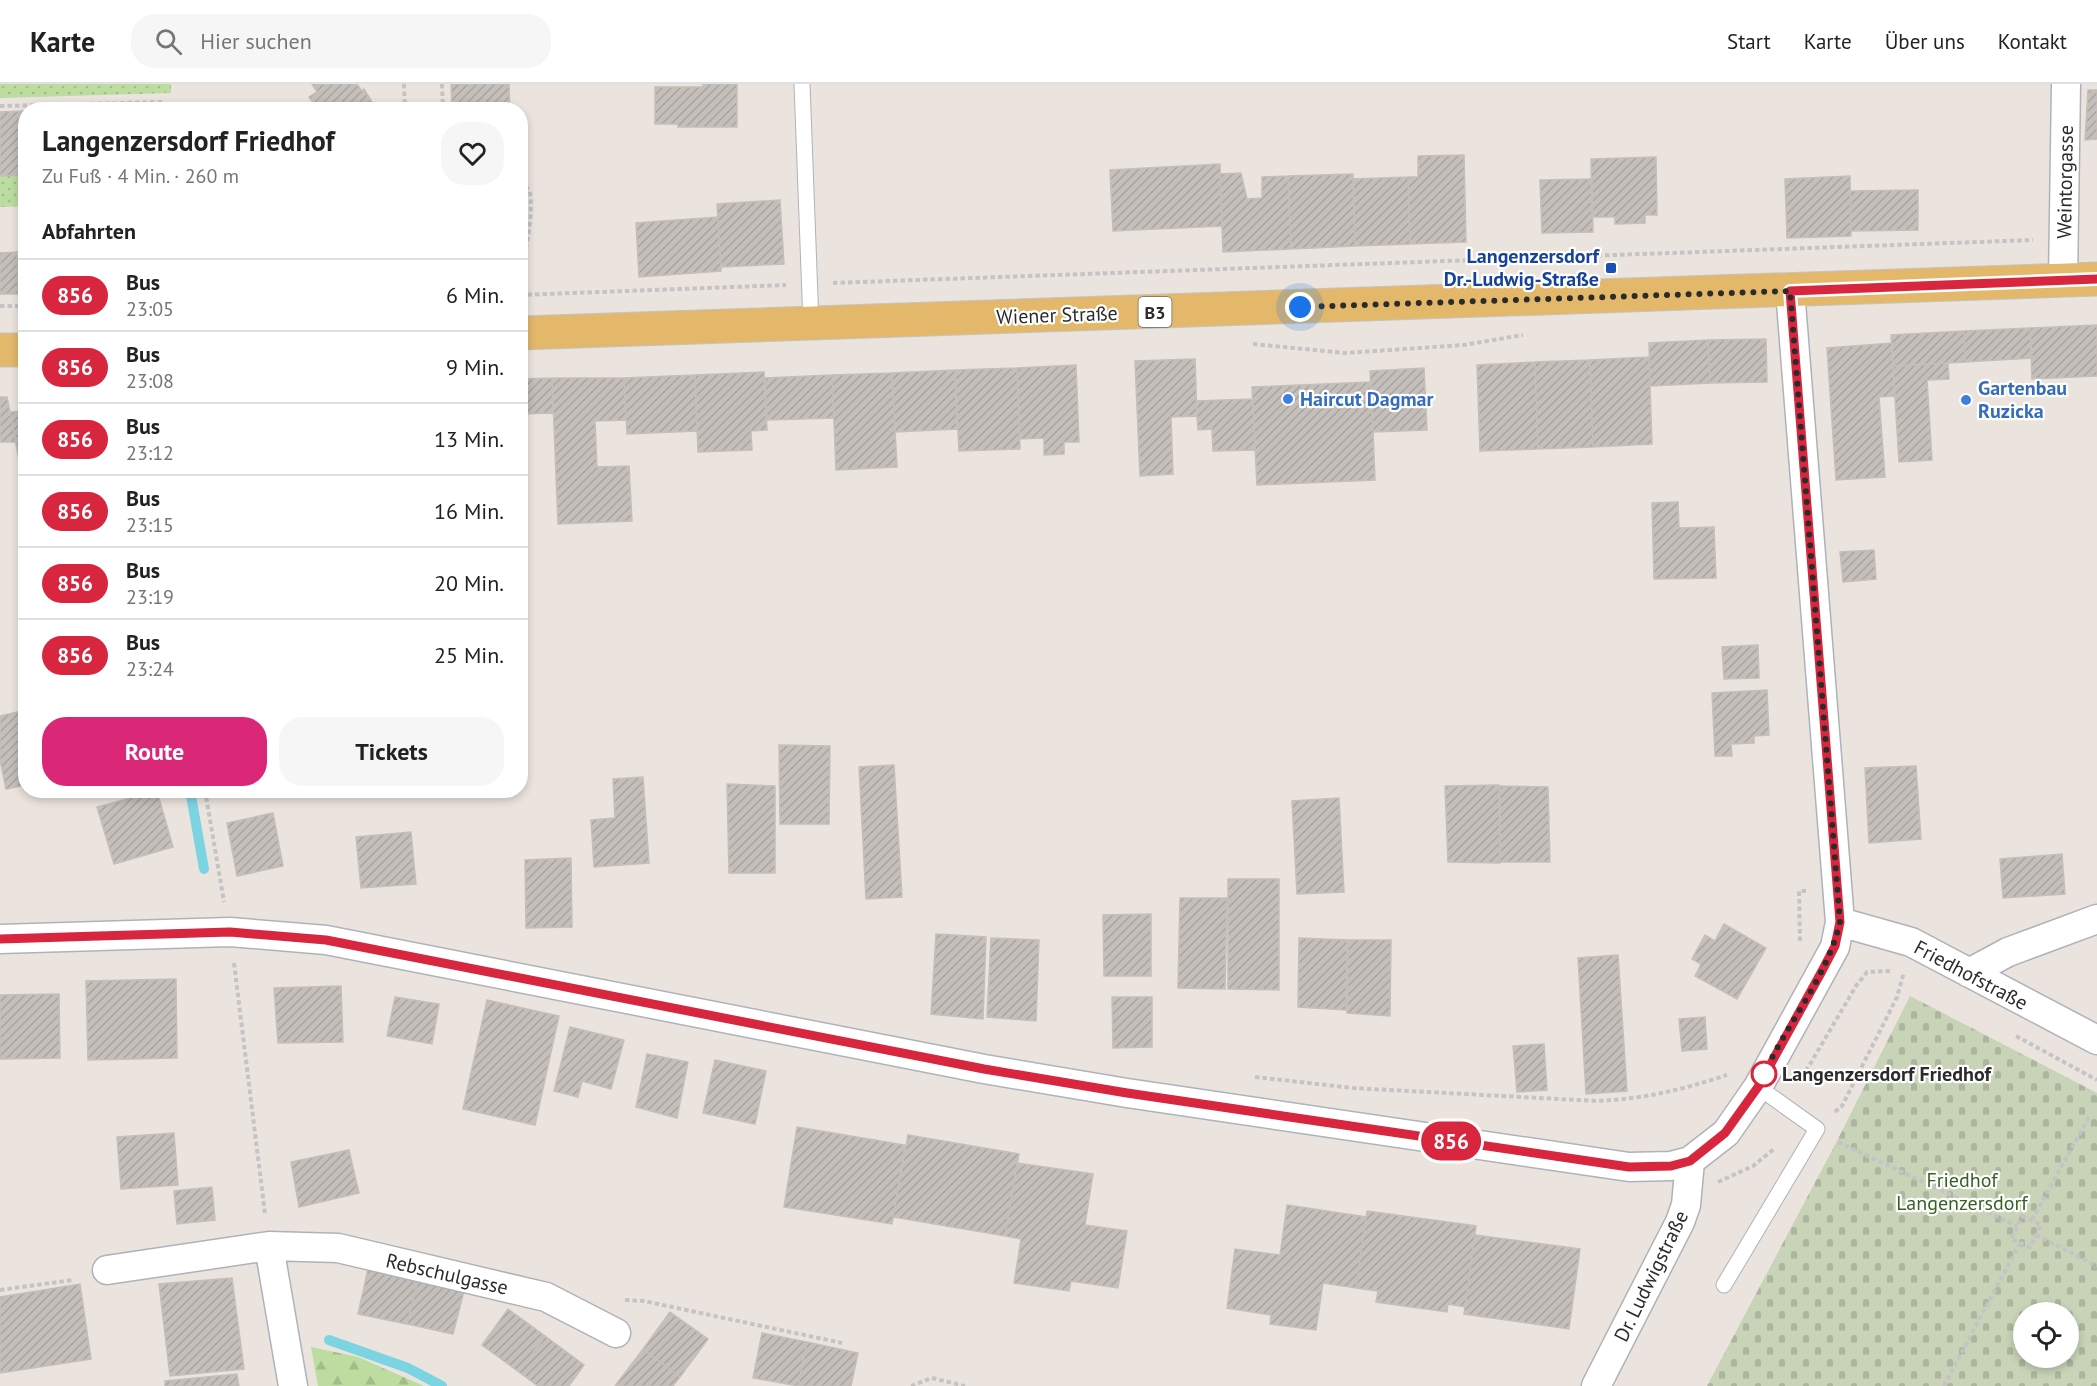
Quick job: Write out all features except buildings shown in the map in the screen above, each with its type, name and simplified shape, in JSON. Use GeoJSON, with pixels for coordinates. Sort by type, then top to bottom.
{"type":"FeatureCollection","features":[{"type":"Feature","properties":{"kind":"main road","name":"Wiener Straße"},"geometry":{"type":"LineString","coordinates":[[528,333],[2097,279]]}},
{"type":"Feature","properties":{"kind":"main road"},"geometry":{"type":"LineString","coordinates":[[0,351],[18,350]]}},
{"type":"Feature","properties":{"kind":"street","name":"Weintorgasse"},"geometry":{"type":"LineString","coordinates":[[2063,280],[2066,84]]}},
{"type":"Feature","properties":{"kind":"street"},"geometry":{"type":"LineString","coordinates":[[0,939],[230,932],[326,940],[984,1069],[1127,1093],[1629,1167],[1671,1166],[1690,1161],[1725,1133],[1758,1087],[1831,955],[1840,922],[1790,291]]}},
{"type":"Feature","properties":{"kind":"street"},"geometry":{"type":"LineString","coordinates":[[1970,974],[2008,952],[2097,919]]}},
{"type":"Feature","properties":{"kind":"street","name":"Friedhofstraße"},"geometry":{"type":"LineString","coordinates":[[1840,922],[1911,942],[2097,1040]]}},
{"type":"Feature","properties":{"kind":"street","name":"Dr. Ludwigstraße"},"geometry":{"type":"LineString","coordinates":[[1596,1386],[1680,1222],[1686,1205],[1690,1161]]}},
{"type":"Feature","properties":{"kind":"street"},"geometry":{"type":"LineString","coordinates":[[269,1246],[293,1386]]}},
{"type":"Feature","properties":{"kind":"street","name":"Rebschulgasse"},"geometry":{"type":"LineString","coordinates":[[107,1270],[269,1246],[338,1248],[546,1297],[616,1333]]}},
{"type":"Feature","properties":{"kind":"lane"},"geometry":{"type":"LineString","coordinates":[[802,84],[811,324]]}},
{"type":"Feature","properties":{"kind":"lane"},"geometry":{"type":"LineString","coordinates":[[1724,1285],[1817,1129],[1758,1087]]}},
{"type":"Feature","properties":{"kind":"path"},"geometry":{"type":"LineString","coordinates":[[404,84],[405,102]]}},
{"type":"Feature","properties":{"kind":"path"},"geometry":{"type":"LineString","coordinates":[[442,84],[443,102]]}},
{"type":"Feature","properties":{"kind":"path"},"geometry":{"type":"LineString","coordinates":[[0,106],[18,106]]}},
{"type":"Feature","properties":{"kind":"path"},"geometry":{"type":"LineString","coordinates":[[528,189],[532,224],[528,242]]}},
{"type":"Feature","properties":{"kind":"path"},"geometry":{"type":"LineString","coordinates":[[528,295],[2064,239]]}},
{"type":"Feature","properties":{"kind":"path"},"geometry":{"type":"LineString","coordinates":[[0,306],[18,306]]}},
{"type":"Feature","properties":{"kind":"path"},"geometry":{"type":"LineString","coordinates":[[1251,344],[1345,353],[1464,345],[1528,334]]}},
{"type":"Feature","properties":{"kind":"path"},"geometry":{"type":"LineString","coordinates":[[206,798],[230,932],[269,1246]]}},
{"type":"Feature","properties":{"kind":"path"},"geometry":{"type":"LineString","coordinates":[[1800,944],[1799,891],[1838,890]]}},
{"type":"Feature","properties":{"kind":"path"},"geometry":{"type":"LineString","coordinates":[[1904,975],[1897,997],[1842,1106],[1817,1129],[1837,1141],[2017,1226]]}},
{"type":"Feature","properties":{"kind":"path"},"geometry":{"type":"LineString","coordinates":[[1249,1077],[1353,1088],[1596,1101],[1633,1099],[1669,1093],[1731,1074]]}},
{"type":"Feature","properties":{"kind":"path"},"geometry":{"type":"LineString","coordinates":[[2032,1220],[2090,1115]]}},
{"type":"Feature","properties":{"kind":"path"},"geometry":{"type":"LineString","coordinates":[[2022,1216],[2032,1220],[2041,1224],[2030,1247],[2011,1239],[2022,1216]]}},
{"type":"Feature","properties":{"kind":"path"},"geometry":{"type":"LineString","coordinates":[[2036,1235],[2097,1266]]}},
{"type":"Feature","properties":{"kind":"path"},"geometry":{"type":"LineString","coordinates":[[1944,1386],[2020,1243]]}},
{"type":"Feature","properties":{"kind":"path"},"geometry":{"type":"LineString","coordinates":[[0,1290],[73,1280]]}},
{"type":"Feature","properties":{"kind":"path"},"geometry":{"type":"LineString","coordinates":[[622,1300],[644,1301],[842,1343]]}},
{"type":"Feature","properties":{"kind":"path"},"geometry":{"type":"LineString","coordinates":[[911,1386],[932,1378],[964,1386]]}},
{"type":"Feature","properties":{"kind":"green space"},"geometry":{"type":"Polygon","coordinates":[[[0,84],[171,84],[171,93],[0,98],[0,84]]]}},
{"type":"Feature","properties":{"kind":"green space"},"geometry":{"type":"Polygon","coordinates":[[[18,175],[18,206],[0,207],[0,176],[18,175]]]}},
{"type":"Feature","properties":{"kind":"green space","name":"Friedhof Langenzersdorf"},"geometry":{"type":"Polygon","coordinates":[[[1910,996],[2097,1093],[2097,1386],[1707,1386],[1837,1141],[1910,996]]]}},
{"type":"Feature","properties":{"kind":"green space"},"geometry":{"type":"Polygon","coordinates":[[[311,1347],[358,1357],[424,1386],[318,1386],[311,1347]]]}},
{"type":"Feature","properties":{"kind":"waterway"},"geometry":{"type":"LineString","coordinates":[[191,798],[204,869]]}},
{"type":"Feature","properties":{"kind":"waterway"},"geometry":{"type":"LineString","coordinates":[[329,1340],[408,1368],[442,1386]]}},
{"type":"Feature","properties":{"kind":"bus line","name":"856"},"geometry":{"type":"LineString","coordinates":[[0,939],[230,932],[326,940],[984,1069],[1127,1093],[1629,1167],[1671,1166],[1690,1161],[1725,1133],[1758,1087],[1835,946],[1840,922],[1790,291],[2097,279]]}},
{"type":"Feature","properties":{"kind":"place","name":"Langenzersdorf Dr.-Ludwig-Straße"},"geometry":{"type":"Point","coordinates":[1611,268]}},
{"type":"Feature","properties":{"kind":"place","name":"Haircut Dagmar"},"geometry":{"type":"Point","coordinates":[1288,399]}},
{"type":"Feature","properties":{"kind":"place","name":"Gartenbau Ruzicka"},"geometry":{"type":"Point","coordinates":[1966,400]}},
{"type":"Feature","properties":{"kind":"place","name":"Langenzersdorf Friedhof"},"geometry":{"type":"Point","coordinates":[1764,1074]}},
{"type":"Feature","properties":{"kind":"route"},"geometry":{"type":"LineString","coordinates":[[1300,307],[1790,291],[1840,922],[1835,946],[1764,1074]]}}]}
